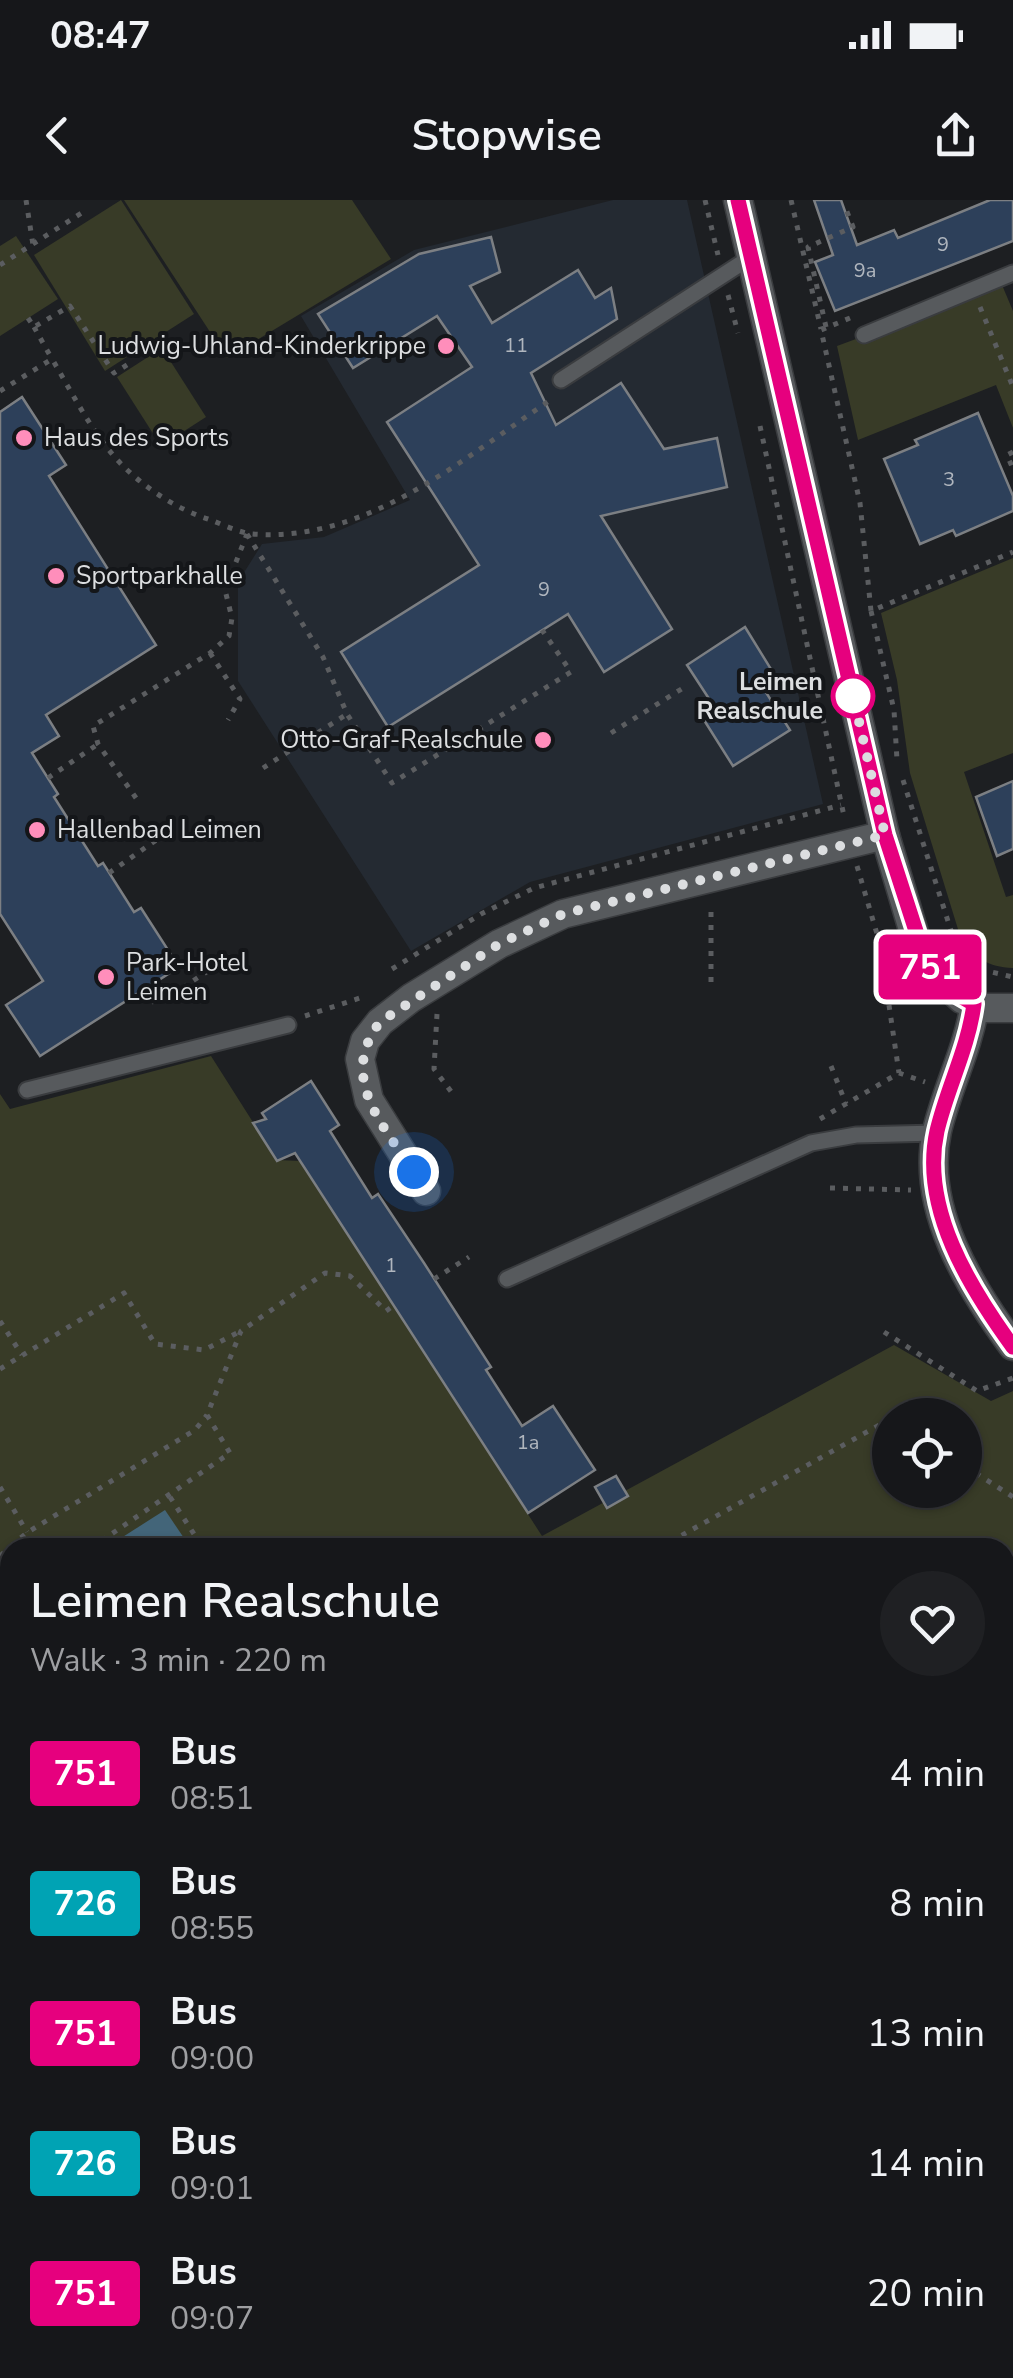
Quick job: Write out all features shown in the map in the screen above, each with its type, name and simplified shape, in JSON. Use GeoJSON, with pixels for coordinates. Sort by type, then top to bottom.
{"type":"FeatureCollection","features":[{"type":"Feature","properties":{"kind":"street"},"geometry":{"type":"LineString","coordinates":[[738,200],[885,835],[926,962],[950,990],[974,1004],[1013,1008]]}},
{"type":"Feature","properties":{"kind":"street"},"geometry":{"type":"LineString","coordinates":[[426,1191],[369,1100],[360,1058],[366,1041],[380,1022],[438,981],[548,920],[885,835]]}},
{"type":"Feature","properties":{"kind":"street"},"geometry":{"type":"LineString","coordinates":[[974,1004],[969,1039],[936,1133],[938,1190],[953,1248],[1013,1346]]}},
{"type":"Feature","properties":{"kind":"lane"},"geometry":{"type":"LineString","coordinates":[[561,380],[751,257]]}},
{"type":"Feature","properties":{"kind":"lane"},"geometry":{"type":"LineString","coordinates":[[864,335],[1013,272]]}},
{"type":"Feature","properties":{"kind":"lane"},"geometry":{"type":"LineString","coordinates":[[27,1090],[295,1021]]}},
{"type":"Feature","properties":{"kind":"lane"},"geometry":{"type":"LineString","coordinates":[[507,1279],[811,1143],[856,1134],[936,1133]]}},
{"type":"Feature","properties":{"kind":"path"},"geometry":{"type":"LineString","coordinates":[[26,200],[33,245]]}},
{"type":"Feature","properties":{"kind":"path"},"geometry":{"type":"LineString","coordinates":[[705,200],[742,350]]}},
{"type":"Feature","properties":{"kind":"path"},"geometry":{"type":"LineString","coordinates":[[791,200],[824,328]]}},
{"type":"Feature","properties":{"kind":"path"},"geometry":{"type":"LineString","coordinates":[[844,204],[852,228],[808,247],[860,503],[870,611],[894,710],[898,760],[954,940],[978,969],[1013,977]]}},
{"type":"Feature","properties":{"kind":"path"},"geometry":{"type":"LineString","coordinates":[[0,265],[83,212]]}},
{"type":"Feature","properties":{"kind":"path"},"geometry":{"type":"LineString","coordinates":[[973,290],[1013,387]]}},
{"type":"Feature","properties":{"kind":"path"},"geometry":{"type":"LineString","coordinates":[[34,328],[70,306],[114,373],[130,362]]}},
{"type":"Feature","properties":{"kind":"path"},"geometry":{"type":"LineString","coordinates":[[824,328],[859,315],[864,335]]}},
{"type":"Feature","properties":{"kind":"path"},"geometry":{"type":"LineString","coordinates":[[28,318],[110,452],[151,489],[190,514],[248,534],[301,534],[352,523],[424,484],[566,390],[561,380]]}},
{"type":"Feature","properties":{"kind":"path"},"geometry":{"type":"LineString","coordinates":[[0,390],[52,359]]}},
{"type":"Feature","properties":{"kind":"path"},"geometry":{"type":"LineString","coordinates":[[755,408],[851,845],[880,944],[899,1073],[814,1122]]}},
{"type":"Feature","properties":{"kind":"path"},"geometry":{"type":"LineString","coordinates":[[1013,452],[1007,455],[1013,469]]}},
{"type":"Feature","properties":{"kind":"path"},"geometry":{"type":"LineString","coordinates":[[136,798],[98,744],[92,726],[210,653],[229,636],[232,618],[225,590],[248,534]]}},
{"type":"Feature","properties":{"kind":"path"},"geometry":{"type":"LineString","coordinates":[[248,534],[323,656],[347,714],[392,784],[572,672],[542,630]]}},
{"type":"Feature","properties":{"kind":"path"},"geometry":{"type":"LineString","coordinates":[[870,611],[1013,552]]}},
{"type":"Feature","properties":{"kind":"path"},"geometry":{"type":"LineString","coordinates":[[210,653],[240,699],[228,720]]}},
{"type":"Feature","properties":{"kind":"path"},"geometry":{"type":"LineString","coordinates":[[611,732],[688,685]]}},
{"type":"Feature","properties":{"kind":"path"},"geometry":{"type":"LineString","coordinates":[[263,768],[347,714]]}},
{"type":"Feature","properties":{"kind":"path"},"geometry":{"type":"LineString","coordinates":[[48,778],[98,744]]}},
{"type":"Feature","properties":{"kind":"path"},"geometry":{"type":"LineString","coordinates":[[109,873],[162,836]]}},
{"type":"Feature","properties":{"kind":"path"},"geometry":{"type":"LineString","coordinates":[[711,982],[712,877]]}},
{"type":"Feature","properties":{"kind":"path"},"geometry":{"type":"LineString","coordinates":[[145,988],[156,1005],[237,952]]}},
{"type":"Feature","properties":{"kind":"path"},"geometry":{"type":"LineString","coordinates":[[438,981],[434,1068],[453,1094]]}},
{"type":"Feature","properties":{"kind":"path"},"geometry":{"type":"LineString","coordinates":[[295,1021],[369,995]]}},
{"type":"Feature","properties":{"kind":"path"},"geometry":{"type":"LineString","coordinates":[[831,1066],[846,1104]]}},
{"type":"Feature","properties":{"kind":"path"},"geometry":{"type":"LineString","coordinates":[[830,1188],[938,1190]]}},
{"type":"Feature","properties":{"kind":"path"},"geometry":{"type":"LineString","coordinates":[[434,1280],[469,1257]]}},
{"type":"Feature","properties":{"kind":"path"},"geometry":{"type":"LineString","coordinates":[[0,1369],[124,1293],[155,1344],[204,1350],[241,1331],[325,1273],[350,1276],[386,1311],[393,1306]]}},
{"type":"Feature","properties":{"kind":"path"},"geometry":{"type":"LineString","coordinates":[[0,1320],[22,1356]]}},
{"type":"Feature","properties":{"kind":"path"},"geometry":{"type":"LineString","coordinates":[[20,1538],[195,1430],[206,1415],[241,1331]]}},
{"type":"Feature","properties":{"kind":"path"},"geometry":{"type":"LineString","coordinates":[[884,1332],[977,1390],[1013,1378]]}},
{"type":"Feature","properties":{"kind":"path"},"geometry":{"type":"LineString","coordinates":[[106,1538],[230,1452],[206,1415]]}},
{"type":"Feature","properties":{"kind":"path"},"geometry":{"type":"LineString","coordinates":[[677,1538],[872,1429]]}},
{"type":"Feature","properties":{"kind":"path"},"geometry":{"type":"LineString","coordinates":[[982,1477],[1013,1497]]}},
{"type":"Feature","properties":{"kind":"path"},"geometry":{"type":"LineString","coordinates":[[0,1488],[28,1532]]}},
{"type":"Feature","properties":{"kind":"path"},"geometry":{"type":"LineString","coordinates":[[170,1497],[197,1538]]}},
{"type":"Feature","properties":{"kind":"shaded area","name":"Otto-Graf-Realschule"},"geometry":{"type":"Polygon","coordinates":[[[613,200],[687,200],[823,804],[530,882],[411,951],[238,681],[238,582],[262,544],[324,537],[410,500],[301,316],[414,250],[613,200]]]}},
{"type":"Feature","properties":{"kind":"green space"},"geometry":{"type":"Polygon","coordinates":[[[121,200],[194,314],[105,371],[34,255],[121,200]]]}},
{"type":"Feature","properties":{"kind":"green space"},"geometry":{"type":"Polygon","coordinates":[[[124,200],[352,200],[391,259],[227,358],[124,200]]]}},
{"type":"Feature","properties":{"kind":"green space"},"geometry":{"type":"Polygon","coordinates":[[[16,236],[58,299],[0,336],[0,246],[16,236]]]}},
{"type":"Feature","properties":{"kind":"green space"},"geometry":{"type":"Polygon","coordinates":[[[1002,285],[1013,311],[1013,428],[996,385],[858,440],[837,346],[1002,285]]]}},
{"type":"Feature","properties":{"kind":"green space"},"geometry":{"type":"Polygon","coordinates":[[[162,348],[206,417],[161,446],[117,377],[162,348]]]}},
{"type":"Feature","properties":{"kind":"green space"},"geometry":{"type":"Polygon","coordinates":[[[1013,558],[1013,753],[964,772],[1006,897],[1013,895],[1013,968],[983,960],[961,939],[910,773],[897,680],[881,613],[1013,558]]]}},
{"type":"Feature","properties":{"kind":"green space"},"geometry":{"type":"Polygon","coordinates":[[[211,1056],[277,1160],[301,1161],[542,1536],[894,1345],[991,1401],[1013,1391],[1013,1538],[0,1538],[0,1094],[10,1109],[211,1056]]]}},
{"type":"Feature","properties":{"kind":"water"},"geometry":{"type":"Polygon","coordinates":[[[165,1510],[184,1538],[121,1538],[165,1510]]]}},
{"type":"Feature","properties":{"kind":"building"},"geometry":{"type":"Polygon","coordinates":[[[814,200],[841,200],[857,245],[894,230],[898,238],[990,200],[1013,200],[1013,241],[835,311],[815,262],[833,255],[814,200]]]}},
{"type":"Feature","properties":{"kind":"building"},"geometry":{"type":"Polygon","coordinates":[[[491,237],[500,272],[470,286],[492,323],[578,270],[595,298],[611,288],[617,319],[531,373],[556,425],[621,383],[664,449],[717,438],[727,487],[601,516],[672,629],[604,672],[568,614],[388,727],[341,652],[479,565],[387,422],[472,367],[437,316],[353,368],[318,314],[419,254],[491,237]]]}},
{"type":"Feature","properties":{"kind":"building"},"geometry":{"type":"Polygon","coordinates":[[[22,397],[66,465],[49,476],[156,645],[46,715],[59,736],[32,753],[58,794],[54,797],[98,866],[103,863],[134,912],[141,908],[179,967],[40,1056],[6,1005],[43,981],[0,914],[0,412],[22,397]]]}},
{"type":"Feature","properties":{"kind":"building"},"geometry":{"type":"Polygon","coordinates":[[[978,413],[1013,496],[1013,511],[956,536],[953,530],[920,544],[884,459],[918,445],[915,440],[978,413]]]}},
{"type":"Feature","properties":{"kind":"building"},"geometry":{"type":"Polygon","coordinates":[[[745,627],[774,674],[760,683],[790,730],[733,766],[704,720],[717,711],[687,665],[745,627]]]}},
{"type":"Feature","properties":{"kind":"building"},"geometry":{"type":"Polygon","coordinates":[[[1013,781],[1013,849],[997,856],[976,797],[1013,781]]]}},
{"type":"Feature","properties":{"kind":"building"},"geometry":{"type":"Polygon","coordinates":[[[311,1081],[339,1125],[330,1131],[372,1198],[378,1194],[424,1263],[491,1367],[486,1370],[522,1426],[553,1406],[595,1470],[528,1513],[295,1153],[277,1161],[253,1123],[266,1119],[262,1113],[311,1081]]]}},
{"type":"Feature","properties":{"kind":"building"},"geometry":{"type":"Polygon","coordinates":[[[616,1476],[628,1496],[607,1508],[595,1487],[616,1476]]]}},
{"type":"Feature","properties":{"kind":"bus line","name":"751"},"geometry":{"type":"LineString","coordinates":[[738,200],[885,835],[926,962],[950,990],[974,1004],[969,1039],[936,1133],[936,1172],[953,1248],[1013,1347]]}},
{"type":"Feature","properties":{"kind":"place","name":"Ludwig-Uhland-Kinderkrippe"},"geometry":{"type":"Point","coordinates":[446,346]}},
{"type":"Feature","properties":{"kind":"place","name":"Haus des Sports"},"geometry":{"type":"Point","coordinates":[24,438]}},
{"type":"Feature","properties":{"kind":"place","name":"Sportparkhalle"},"geometry":{"type":"Point","coordinates":[56,576]}},
{"type":"Feature","properties":{"kind":"place","name":"Leimen Realschule"},"geometry":{"type":"Point","coordinates":[853,696]}},
{"type":"Feature","properties":{"kind":"place","name":"Otto-Graf-Realschule"},"geometry":{"type":"Point","coordinates":[543,740]}},
{"type":"Feature","properties":{"kind":"place","name":"Hallenbad Leimen"},"geometry":{"type":"Point","coordinates":[37,830]}},
{"type":"Feature","properties":{"kind":"place","name":"Park-Hotel Leimen"},"geometry":{"type":"Point","coordinates":[106,977]}},
{"type":"Feature","properties":{"kind":"route"},"geometry":{"type":"LineString","coordinates":[[414,1172],[362,1082],[360,1058],[366,1041],[380,1022],[411,998],[499,944],[563,914],[885,835],[850,682],[853,696]]}}]}
